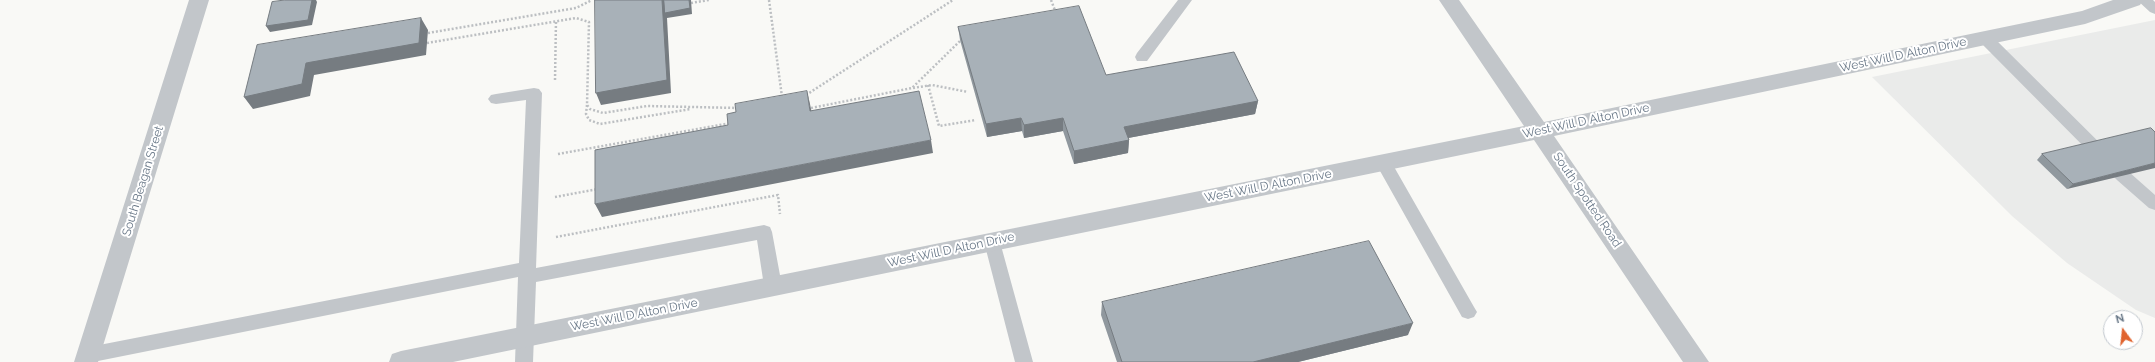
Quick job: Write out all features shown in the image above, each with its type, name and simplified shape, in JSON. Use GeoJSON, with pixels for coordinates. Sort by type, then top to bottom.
{"type":"FeatureCollection","features":[{"type":"Feature","properties":{"kind":"street","name":"South Beagan Street"},"geometry":{"type":"LineString","coordinates":[[88,358],[199,0]]}},
{"type":"Feature","properties":{"kind":"street","name":"South Spotted Road"},"geometry":{"type":"LineString","coordinates":[[1449,0],[1697,362]]}},
{"type":"Feature","properties":{"kind":"street","name":"West Will D Alton Drive"},"geometry":{"type":"LineString","coordinates":[[401,362],[1540,131],[1985,38],[2085,17],[2133,0]]}},
{"type":"Feature","properties":{"kind":"lane"},"geometry":{"type":"LineString","coordinates":[[1142,57],[1185,0]]}},
{"type":"Feature","properties":{"kind":"lane"},"geometry":{"type":"LineString","coordinates":[[2144,0],[2155,9]]}},
{"type":"Feature","properties":{"kind":"lane"},"geometry":{"type":"LineString","coordinates":[[1985,38],[2123,176],[2155,204]]}},
{"type":"Feature","properties":{"kind":"lane"},"geometry":{"type":"LineString","coordinates":[[496,99],[534,92],[524,362]]}},
{"type":"Feature","properties":{"kind":"lane"},"geometry":{"type":"LineString","coordinates":[[1383,162],[1468,312]]}},
{"type":"Feature","properties":{"kind":"lane"},"geometry":{"type":"LineString","coordinates":[[88,358],[527,273],[764,232],[774,286]]}},
{"type":"Feature","properties":{"kind":"lane"},"geometry":{"type":"LineString","coordinates":[[992,242],[1024,362]]}},
{"type":"Feature","properties":{"kind":"path"},"geometry":{"type":"LineString","coordinates":[[428,33],[576,8],[592,0]]}},
{"type":"Feature","properties":{"kind":"path"},"geometry":{"type":"LineString","coordinates":[[691,3],[709,0]]}},
{"type":"Feature","properties":{"kind":"path"},"geometry":{"type":"LineString","coordinates":[[769,0],[782,98]]}},
{"type":"Feature","properties":{"kind":"path"},"geometry":{"type":"LineString","coordinates":[[800,99],[954,0]]}},
{"type":"Feature","properties":{"kind":"path"},"geometry":{"type":"LineString","coordinates":[[1051,0],[1057,16]]}},
{"type":"Feature","properties":{"kind":"path"},"geometry":{"type":"LineString","coordinates":[[427,44],[566,19],[584,19],[589,22],[586,114],[589,120],[600,124],[698,108]]}},
{"type":"Feature","properties":{"kind":"path"},"geometry":{"type":"LineString","coordinates":[[912,88],[960,41]]}},
{"type":"Feature","properties":{"kind":"path"},"geometry":{"type":"LineString","coordinates":[[928,85],[938,126],[976,120]]}},
{"type":"Feature","properties":{"kind":"path"},"geometry":{"type":"LineString","coordinates":[[811,108],[928,85],[968,92]]}},
{"type":"Feature","properties":{"kind":"path"},"geometry":{"type":"LineString","coordinates":[[587,105],[590,109],[604,113],[647,106],[744,108]]}},
{"type":"Feature","properties":{"kind":"path"},"geometry":{"type":"LineString","coordinates":[[555,155],[732,122]]}},
{"type":"Feature","properties":{"kind":"path"},"geometry":{"type":"LineString","coordinates":[[553,198],[601,188]]}},
{"type":"Feature","properties":{"kind":"path"},"geometry":{"type":"LineString","coordinates":[[528,242],[778,195],[780,215]]}},
{"type":"Feature","properties":{"kind":"shaded area"},"geometry":{"type":"Polygon","coordinates":[[[2155,20],[2155,318],[2143,313],[2143,310],[2136,310],[2067,263],[2012,216],[1872,77],[2155,20]]]}},
{"type":"Feature","properties":{"kind":"building"},"geometry":{"type":"Polygon","coordinates":[[[285,0],[312,0],[308,20],[266,26],[272,2],[285,0]]]}},
{"type":"Feature","properties":{"kind":"building"},"geometry":{"type":"Polygon","coordinates":[[[595,0],[662,0],[667,80],[596,93],[595,0]]]}},
{"type":"Feature","properties":{"kind":"building"},"geometry":{"type":"Polygon","coordinates":[[[664,0],[689,0],[690,8],[665,13],[664,0]]]}},
{"type":"Feature","properties":{"kind":"building"},"geometry":{"type":"Polygon","coordinates":[[[1079,6],[1106,75],[1234,52],[1258,101],[1124,127],[1129,140],[1074,151],[1063,118],[1024,125],[1021,118],[986,124],[958,27],[1079,6]]]}},
{"type":"Feature","properties":{"kind":"building"},"geometry":{"type":"Polygon","coordinates":[[[421,18],[419,43],[306,63],[302,84],[244,97],[257,45],[421,18]]]}},
{"type":"Feature","properties":{"kind":"building"},"geometry":{"type":"Polygon","coordinates":[[[807,91],[810,111],[919,91],[931,140],[595,204],[595,150],[728,125],[727,114],[736,112],[735,104],[807,91]]]}},
{"type":"Feature","properties":{"kind":"building"},"geometry":{"type":"Polygon","coordinates":[[[2151,128],[2155,132],[2155,163],[2073,184],[2042,154],[2151,128]]]}},
{"type":"Feature","properties":{"kind":"building"},"geometry":{"type":"Polygon","coordinates":[[[1369,241],[1413,323],[1253,362],[1122,362],[1102,302],[1369,241]]]}}]}
